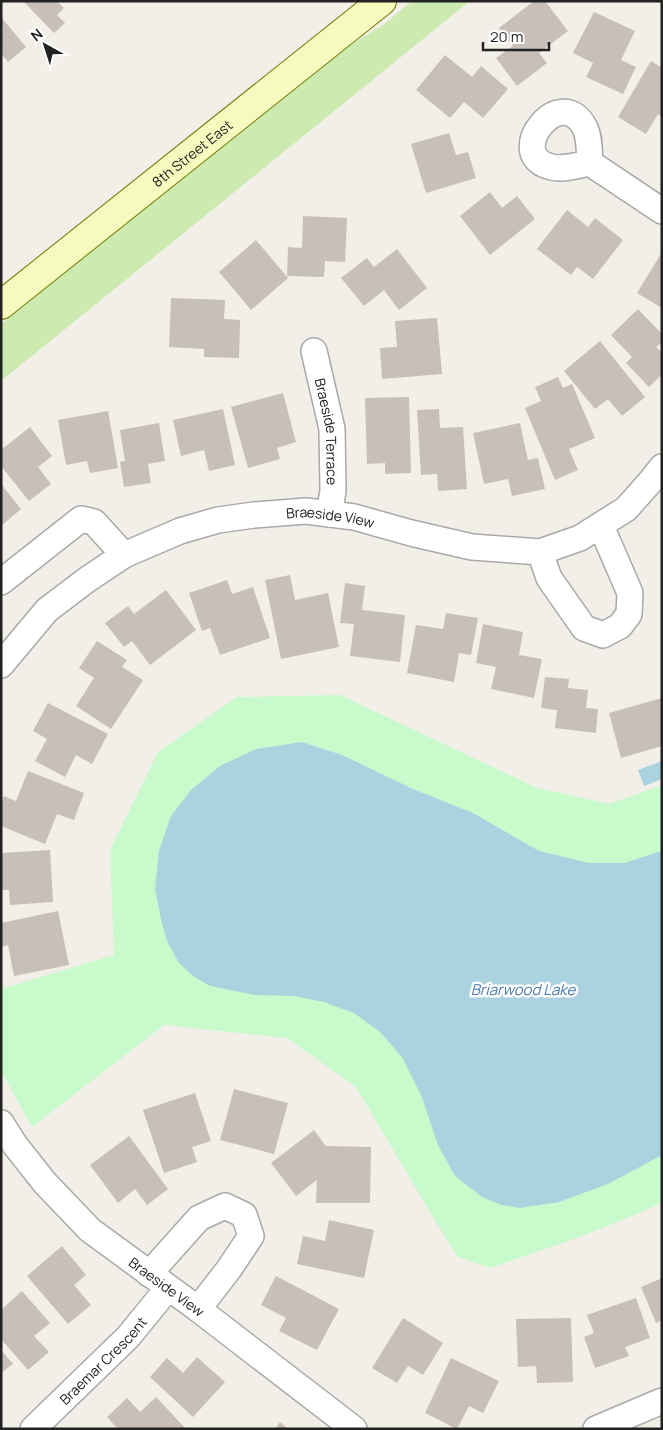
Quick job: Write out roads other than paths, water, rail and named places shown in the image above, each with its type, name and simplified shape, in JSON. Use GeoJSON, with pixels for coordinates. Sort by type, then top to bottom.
{"type":"FeatureCollection","features":[{"type":"Feature","properties":{"kind":"main road","name":"8th Street East"},"geometry":{"type":"LineString","coordinates":[[1,305],[382,1]]}},
{"type":"Feature","properties":{"kind":"street"},"geometry":{"type":"LineString","coordinates":[[590,163],[662,211]]}},
{"type":"Feature","properties":{"kind":"street","name":"Braeside Terrace"},"geometry":{"type":"LineString","coordinates":[[314,351],[332,429],[333,491],[329,514]]}},
{"type":"Feature","properties":{"kind":"street","name":"Braeside View"},"geometry":{"type":"LineString","coordinates":[[1,665],[47,610],[88,579],[124,555],[180,531],[218,520],[306,511],[354,517],[472,547],[540,552],[580,538],[626,509],[662,466]]}},
{"type":"Feature","properties":{"kind":"street"},"geometry":{"type":"LineString","coordinates":[[1,582],[81,519],[94,522],[124,555]]}},
{"type":"Feature","properties":{"kind":"street"},"geometry":{"type":"LineString","coordinates":[[540,552],[549,578],[584,628],[603,635],[620,626],[629,614],[630,593],[601,526]]}},
{"type":"Feature","properties":{"kind":"street","name":"Braeside View"},"geometry":{"type":"LineString","coordinates":[[1,1124],[45,1183],[90,1230],[198,1309],[354,1429]]}},
{"type":"Feature","properties":{"kind":"street","name":"Braemar Crescent"},"geometry":{"type":"LineString","coordinates":[[33,1429],[128,1337],[159,1281],[199,1218],[225,1206],[244,1215],[251,1236],[229,1269],[198,1309]]}},
{"type":"Feature","properties":{"kind":"street"},"geometry":{"type":"LineString","coordinates":[[596,1429],[662,1401]]}},
{"type":"Feature","properties":{"kind":"water","name":"Briarwood Lake"},"geometry":{"type":"Polygon","coordinates":[[[302,742],[342,755],[413,789],[473,813],[539,851],[589,863],[624,863],[662,851],[662,1155],[608,1184],[559,1202],[520,1208],[501,1205],[482,1197],[455,1176],[438,1145],[422,1097],[402,1057],[380,1032],[354,1013],[324,1002],[294,996],[255,995],[210,986],[193,976],[179,963],[168,943],[155,889],[159,851],[171,816],[191,790],[220,766],[256,749],[302,742]]]}},
{"type":"Feature","properties":{"kind":"water"},"geometry":{"type":"Polygon","coordinates":[[[662,761],[662,779],[644,786],[638,770],[662,761]]]}}]}
